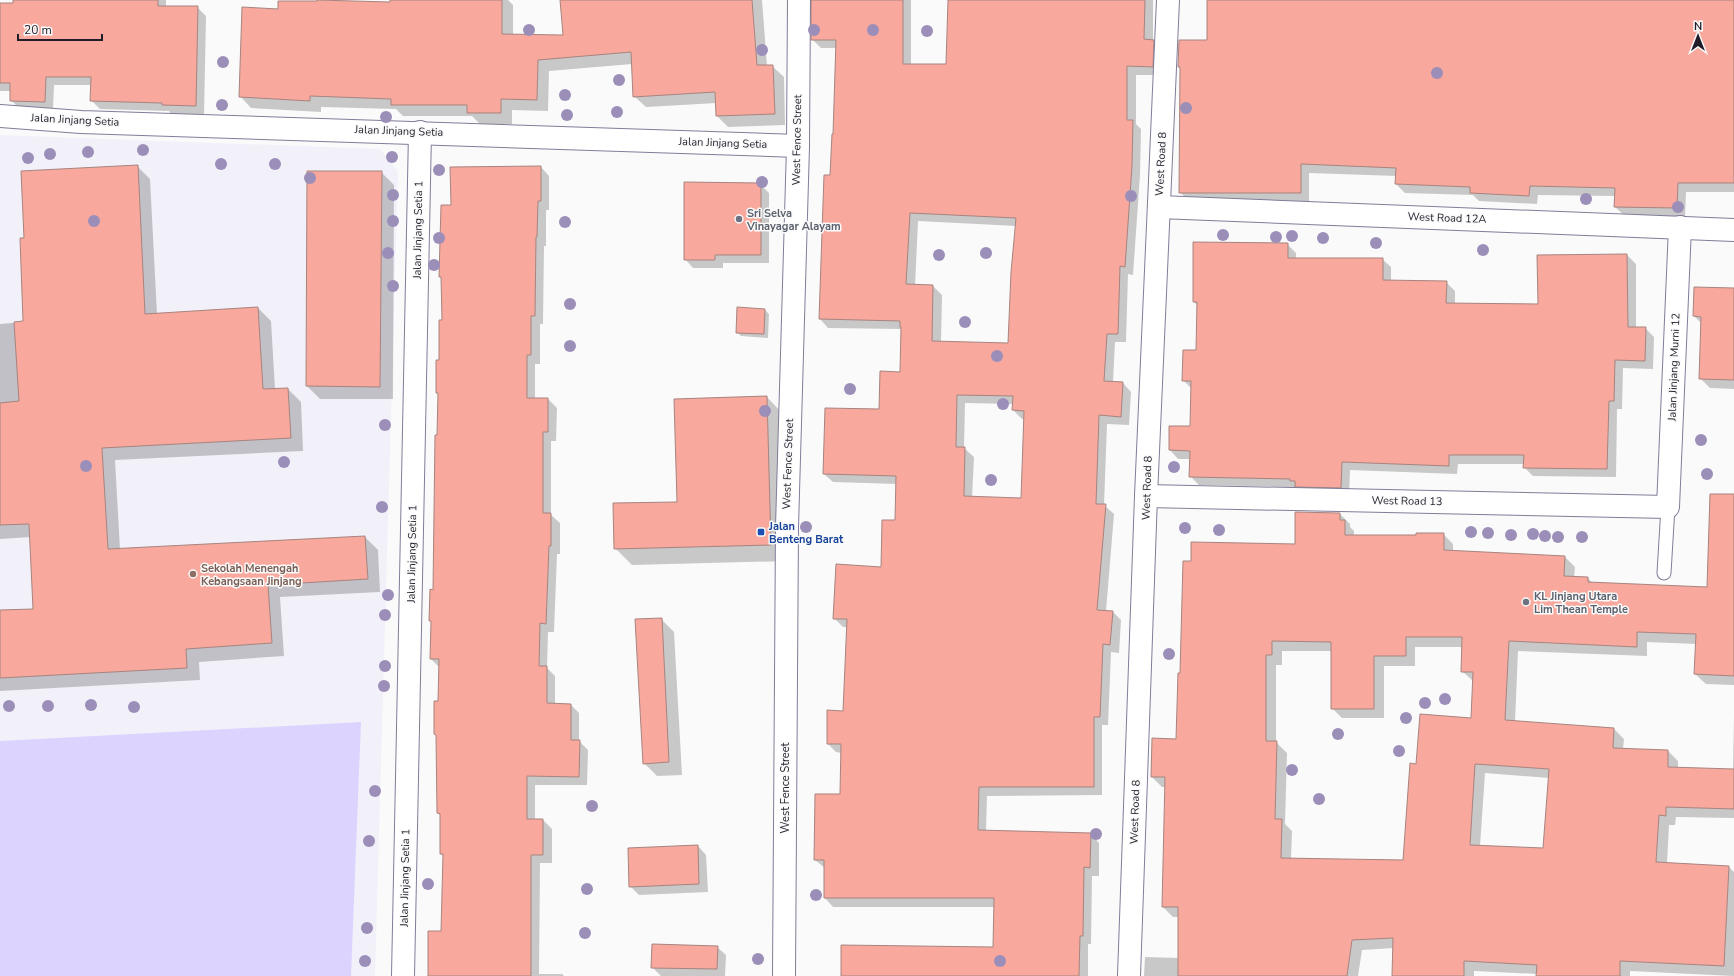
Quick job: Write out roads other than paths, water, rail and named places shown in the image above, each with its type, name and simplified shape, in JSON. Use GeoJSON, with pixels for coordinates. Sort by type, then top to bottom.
{"type":"FeatureCollection","features":[{"type":"Feature","properties":{"kind":"street","name":"West Fence Street"},"geometry":{"type":"LineString","coordinates":[[784,976],[787,527],[798,146],[800,0]]}},
{"type":"Feature","properties":{"kind":"street","name":"West Road 8"},"geometry":{"type":"LineString","coordinates":[[1129,976],[1146,496],[1168,0]]}},
{"type":"Feature","properties":{"kind":"street","name":"Jalan Jinjang Setia"},"geometry":{"type":"LineString","coordinates":[[0,116],[89,122],[420,132],[798,146]]}},
{"type":"Feature","properties":{"kind":"street","name":"Jalan Jinjang Setia 1"},"geometry":{"type":"LineString","coordinates":[[404,976],[420,132]]}},
{"type":"Feature","properties":{"kind":"street","name":"West Road 12A"},"geometry":{"type":"LineString","coordinates":[[1159,207],[1734,230]]}},
{"type":"Feature","properties":{"kind":"street","name":"Jalan Jinjang Murni 12"},"geometry":{"type":"LineString","coordinates":[[1668,507],[1680,227]]}},
{"type":"Feature","properties":{"kind":"street","name":"West Road 13"},"geometry":{"type":"LineString","coordinates":[[1146,496],[1668,507]]}},
{"type":"Feature","properties":{"kind":"lane"},"geometry":{"type":"LineString","coordinates":[[1664,573],[1668,507]]}},
{"type":"Feature","properties":{"kind":"place","name":"Sri Selva Vinayagar Alayam"},"geometry":{"type":"Point","coordinates":[739,219]}},
{"type":"Feature","properties":{"kind":"place","name":"Jalan Benteng Barat"},"geometry":{"type":"Point","coordinates":[761,532]}},
{"type":"Feature","properties":{"kind":"place","name":"Sekolah Menengah Kebangsaan Jinjang"},"geometry":{"type":"Point","coordinates":[193,574]}},
{"type":"Feature","properties":{"kind":"place","name":"KL Jinjang Utara Lim Thean Temple"},"geometry":{"type":"Point","coordinates":[1526,602]}}]}
